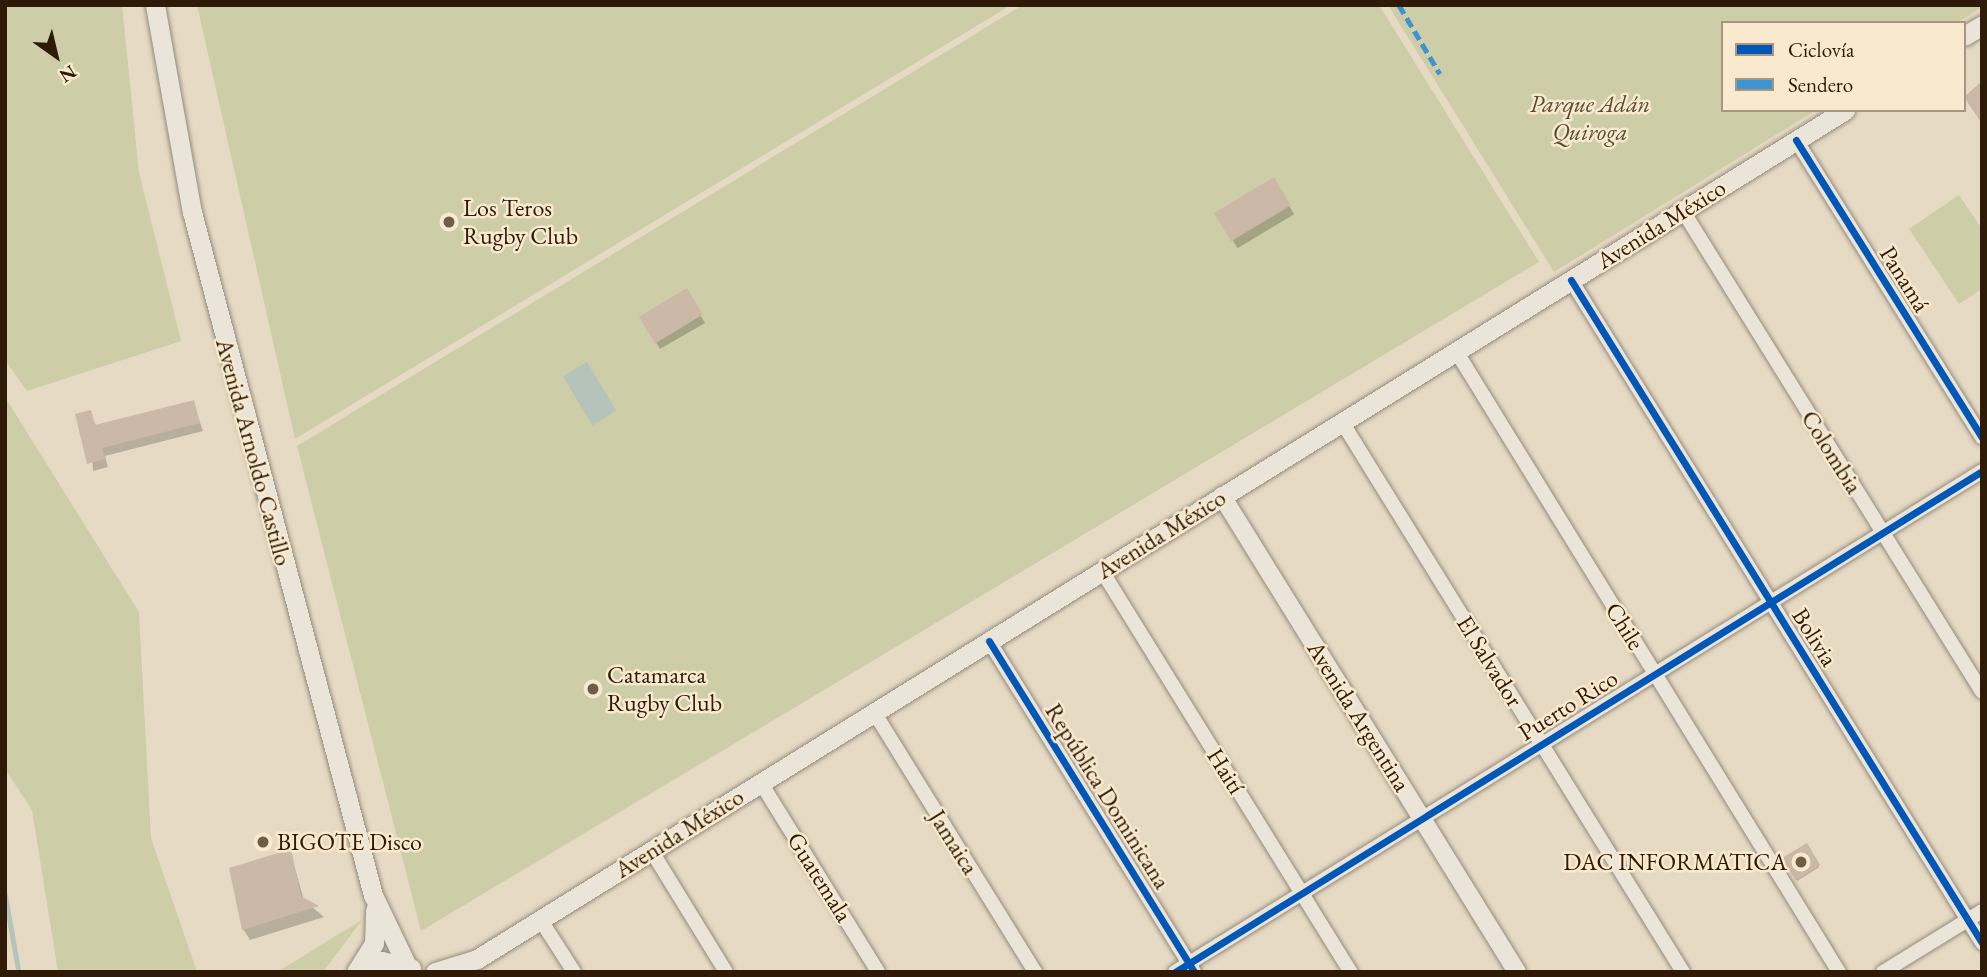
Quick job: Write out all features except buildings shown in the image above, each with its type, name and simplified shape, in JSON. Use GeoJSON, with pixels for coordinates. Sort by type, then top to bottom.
{"type":"FeatureCollection","features":[{"type":"Feature","properties":{"kind":"main road","name":"Avenida Arnoldo Castillo"},"geometry":{"type":"LineString","coordinates":[[155,5],[191,212],[373,895],[377,930],[358,972]]}},
{"type":"Feature","properties":{"kind":"main road"},"geometry":{"type":"LineString","coordinates":[[1966,35],[1982,25]]}},
{"type":"Feature","properties":{"kind":"main road","name":"Avenida México"},"geometry":{"type":"LineString","coordinates":[[435,972],[470,965],[1842,112]]}},
{"type":"Feature","properties":{"kind":"main road","name":"Avenida Arnoldo Castillo"},"geometry":{"type":"LineString","coordinates":[[373,895],[410,968]]}},
{"type":"Feature","properties":{"kind":"main road"},"geometry":{"type":"LineString","coordinates":[[358,972],[382,961],[429,972]]}},
{"type":"Feature","properties":{"kind":"street","name":"Panamá"},"geometry":{"type":"LineString","coordinates":[[1796,140],[1982,438]]}},
{"type":"Feature","properties":{"kind":"street","name":"Colombia"},"geometry":{"type":"LineString","coordinates":[[1683,211],[1982,692]]}},
{"type":"Feature","properties":{"kind":"street","name":"Bolivia"},"geometry":{"type":"LineString","coordinates":[[1570,280],[1982,943]]}},
{"type":"Feature","properties":{"kind":"street","name":"Chile"},"geometry":{"type":"LineString","coordinates":[[1456,351],[1839,972]]}},
{"type":"Feature","properties":{"kind":"street","name":"El Salvador"},"geometry":{"type":"LineString","coordinates":[[1342,422],[1683,972]]}},
{"type":"Feature","properties":{"kind":"street","name":"Puerto Rico"},"geometry":{"type":"LineString","coordinates":[[1175,972],[1191,968],[1302,893],[1982,471]]}},
{"type":"Feature","properties":{"kind":"street","name":"Avenida Argentina"},"geometry":{"type":"LineString","coordinates":[[1222,496],[1517,972]]}},
{"type":"Feature","properties":{"kind":"street","name":"Haití"},"geometry":{"type":"LineString","coordinates":[[1102,571],[1351,972]]}},
{"type":"Feature","properties":{"kind":"street","name":"República Dominicana"},"geometry":{"type":"LineString","coordinates":[[989,641],[1191,968]]}},
{"type":"Feature","properties":{"kind":"street","name":"Jamaica"},"geometry":{"type":"LineString","coordinates":[[874,712],[1035,972]]}},
{"type":"Feature","properties":{"kind":"street","name":"Guatemala"},"geometry":{"type":"LineString","coordinates":[[761,783],[878,972]]}},
{"type":"Feature","properties":{"kind":"street"},"geometry":{"type":"LineString","coordinates":[[651,850],[726,972]]}},
{"type":"Feature","properties":{"kind":"street"},"geometry":{"type":"LineString","coordinates":[[1884,972],[1982,911]]}},
{"type":"Feature","properties":{"kind":"street"},"geometry":{"type":"LineString","coordinates":[[540,919],[574,972]]}},
{"type":"Feature","properties":{"kind":"green space"},"geometry":{"type":"Polygon","coordinates":[[[5,5],[122,5],[139,173],[181,341],[27,391],[5,360],[5,5]]]}},
{"type":"Feature","properties":{"kind":"green space","name":"Los Teros Rugby Club"},"geometry":{"type":"Polygon","coordinates":[[[197,5],[1011,5],[295,439],[197,5]]]}},
{"type":"Feature","properties":{"kind":"green space","name":"Catamarca Rugby Club"},"geometry":{"type":"Polygon","coordinates":[[[1023,5],[1379,5],[1539,262],[421,931],[297,446],[1023,5]]]}},
{"type":"Feature","properties":{"kind":"green space","name":"Parque Adán Quiroga"},"geometry":{"type":"Polygon","coordinates":[[[1388,5],[1982,5],[1960,21],[1721,21],[1721,112],[1813,112],[1554,272],[1388,5]]]}},
{"type":"Feature","properties":{"kind":"green space"},"geometry":{"type":"Polygon","coordinates":[[[1959,195],[1982,229],[1982,289],[1959,304],[1909,229],[1959,195]]]}},
{"type":"Feature","properties":{"kind":"green space"},"geometry":{"type":"Polygon","coordinates":[[[5,397],[139,612],[151,838],[197,972],[58,972],[32,810],[5,769],[5,397]]]}},
{"type":"Feature","properties":{"kind":"green space"},"geometry":{"type":"Polygon","coordinates":[[[362,920],[323,972],[277,972],[362,920]]]}},
{"type":"Feature","properties":{"kind":"shaded area"},"geometry":{"type":"Polygon","coordinates":[[[587,362],[616,411],[592,425],[563,376],[587,362]]]}},
{"type":"Feature","properties":{"kind":"waterway"},"geometry":{"type":"LineString","coordinates":[[5,893],[19,972]]}},
{"type":"Feature","properties":{"kind":"marked path"},"geometry":{"type":"LineString","coordinates":[[1399,5],[1440,74]]}},
{"type":"Feature","properties":{"kind":"cycle path"},"geometry":{"type":"LineString","coordinates":[[1796,140],[1982,438]]}},
{"type":"Feature","properties":{"kind":"cycle path"},"geometry":{"type":"LineString","coordinates":[[1571,280],[1982,943]]}},
{"type":"Feature","properties":{"kind":"cycle path"},"geometry":{"type":"LineString","coordinates":[[1175,972],[1982,471]]}},
{"type":"Feature","properties":{"kind":"cycle path"},"geometry":{"type":"LineString","coordinates":[[989,641],[1194,971]]}},
{"type":"Feature","properties":{"kind":"place","name":"Los Teros Rugby Club"},"geometry":{"type":"Point","coordinates":[449,222]}},
{"type":"Feature","properties":{"kind":"place","name":"Catamarca Rugby Club"},"geometry":{"type":"Point","coordinates":[593,689]}},
{"type":"Feature","properties":{"kind":"place","name":"BIGOTE Disco"},"geometry":{"type":"Point","coordinates":[263,842]}},
{"type":"Feature","properties":{"kind":"place","name":"DAC INFORMATICA"},"geometry":{"type":"Point","coordinates":[1801,862]}}]}
